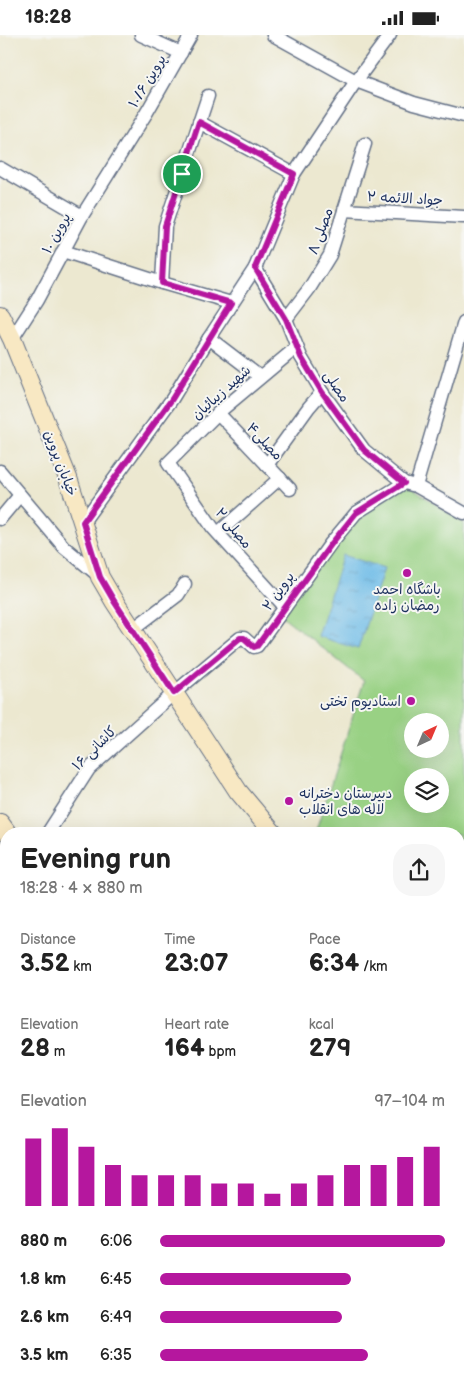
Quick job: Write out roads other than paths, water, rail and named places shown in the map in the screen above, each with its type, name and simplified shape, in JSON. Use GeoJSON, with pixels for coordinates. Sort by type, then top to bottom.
{"type":"FeatureCollection","features":[{"type":"Feature","properties":{"kind":"street"},"geometry":{"type":"LineString","coordinates":[[141,35],[181,53]]}},
{"type":"Feature","properties":{"kind":"street","name":"پروین ۱۰/۶"},"geometry":{"type":"LineString","coordinates":[[128,142],[192,35]]}},
{"type":"Feature","properties":{"kind":"street"},"geometry":{"type":"LineString","coordinates":[[273,35],[356,81],[414,103],[464,116]]}},
{"type":"Feature","properties":{"kind":"street"},"geometry":{"type":"LineString","coordinates":[[83,522],[172,399],[231,303],[255,268],[294,174],[356,81],[390,35]]}},
{"type":"Feature","properties":{"kind":"street"},"geometry":{"type":"LineString","coordinates":[[162,283],[165,226],[208,96]]}},
{"type":"Feature","properties":{"kind":"street"},"geometry":{"type":"LineString","coordinates":[[199,122],[294,174]]}},
{"type":"Feature","properties":{"kind":"street","name":"پروین ۱۰"},"geometry":{"type":"LineString","coordinates":[[12,339],[37,300],[82,216],[128,142]]}},
{"type":"Feature","properties":{"kind":"street","name":"مصلی ۸"},"geometry":{"type":"LineString","coordinates":[[286,319],[310,289],[330,255],[365,144]]}},
{"type":"Feature","properties":{"kind":"street"},"geometry":{"type":"LineString","coordinates":[[0,168],[82,216]]}},
{"type":"Feature","properties":{"kind":"street","name":"جواد الائمه ۲"},"geometry":{"type":"LineString","coordinates":[[344,210],[464,217]]}},
{"type":"Feature","properties":{"kind":"street"},"geometry":{"type":"LineString","coordinates":[[63,251],[231,303]]}},
{"type":"Feature","properties":{"kind":"street","name":"مصلی"},"geometry":{"type":"LineString","coordinates":[[255,268],[286,319],[297,347],[322,392],[364,450],[410,485],[464,513]]}},
{"type":"Feature","properties":{"kind":"street","name":"خیابان پروین"},"geometry":{"type":"LineString","coordinates":[[0,315],[12,339],[68,478],[100,577],[132,630],[238,791],[268,827]]}},
{"type":"Feature","properties":{"kind":"street"},"geometry":{"type":"LineString","coordinates":[[410,485],[464,322]]}},
{"type":"Feature","properties":{"kind":"street"},"geometry":{"type":"LineString","coordinates":[[209,338],[260,377]]}},
{"type":"Feature","properties":{"kind":"street","name":"شهید زیبائیان"},"geometry":{"type":"LineString","coordinates":[[168,463],[218,413],[297,347]]}},
{"type":"Feature","properties":{"kind":"street"},"geometry":{"type":"LineString","coordinates":[[267,465],[322,392]]}},
{"type":"Feature","properties":{"kind":"street","name":"مصلی۴"},"geometry":{"type":"LineString","coordinates":[[218,413],[290,489]]}},
{"type":"Feature","properties":{"kind":"street","name":"مصلی ۲"},"geometry":{"type":"LineString","coordinates":[[168,463],[218,533],[285,607]]}},
{"type":"Feature","properties":{"kind":"street"},"geometry":{"type":"LineString","coordinates":[[0,471],[64,547],[100,577]]}},
{"type":"Feature","properties":{"kind":"street"},"geometry":{"type":"LineString","coordinates":[[218,533],[280,478]]}},
{"type":"Feature","properties":{"kind":"street","name":"پروین ۲"},"geometry":{"type":"LineString","coordinates":[[174,693],[240,638],[244,638],[256,647],[356,513],[410,485]]}},
{"type":"Feature","properties":{"kind":"street"},"geometry":{"type":"LineString","coordinates":[[0,519],[20,495]]}},
{"type":"Feature","properties":{"kind":"street"},"geometry":{"type":"LineString","coordinates":[[132,630],[178,595],[185,584]]}},
{"type":"Feature","properties":{"kind":"street","name":"کاشانی ۱۶"},"geometry":{"type":"LineString","coordinates":[[52,827],[89,769],[174,693]]}},
{"type":"Feature","properties":{"kind":"water"},"geometry":{"type":"Polygon","coordinates":[[[343,555],[384,568],[358,649],[317,636],[343,555]]]}},
{"type":"Feature","properties":{"kind":"place","name":"باشگاه احمد رمضان زاده"},"geometry":{"type":"Point","coordinates":[407,573]}},
{"type":"Feature","properties":{"kind":"place","name":"استادیوم تختی"},"geometry":{"type":"Point","coordinates":[411,701]}},
{"type":"Feature","properties":{"kind":"place","name":"دبیرستان دخترانه لاله های انقلاب"},"geometry":{"type":"Point","coordinates":[289,801]}}]}
